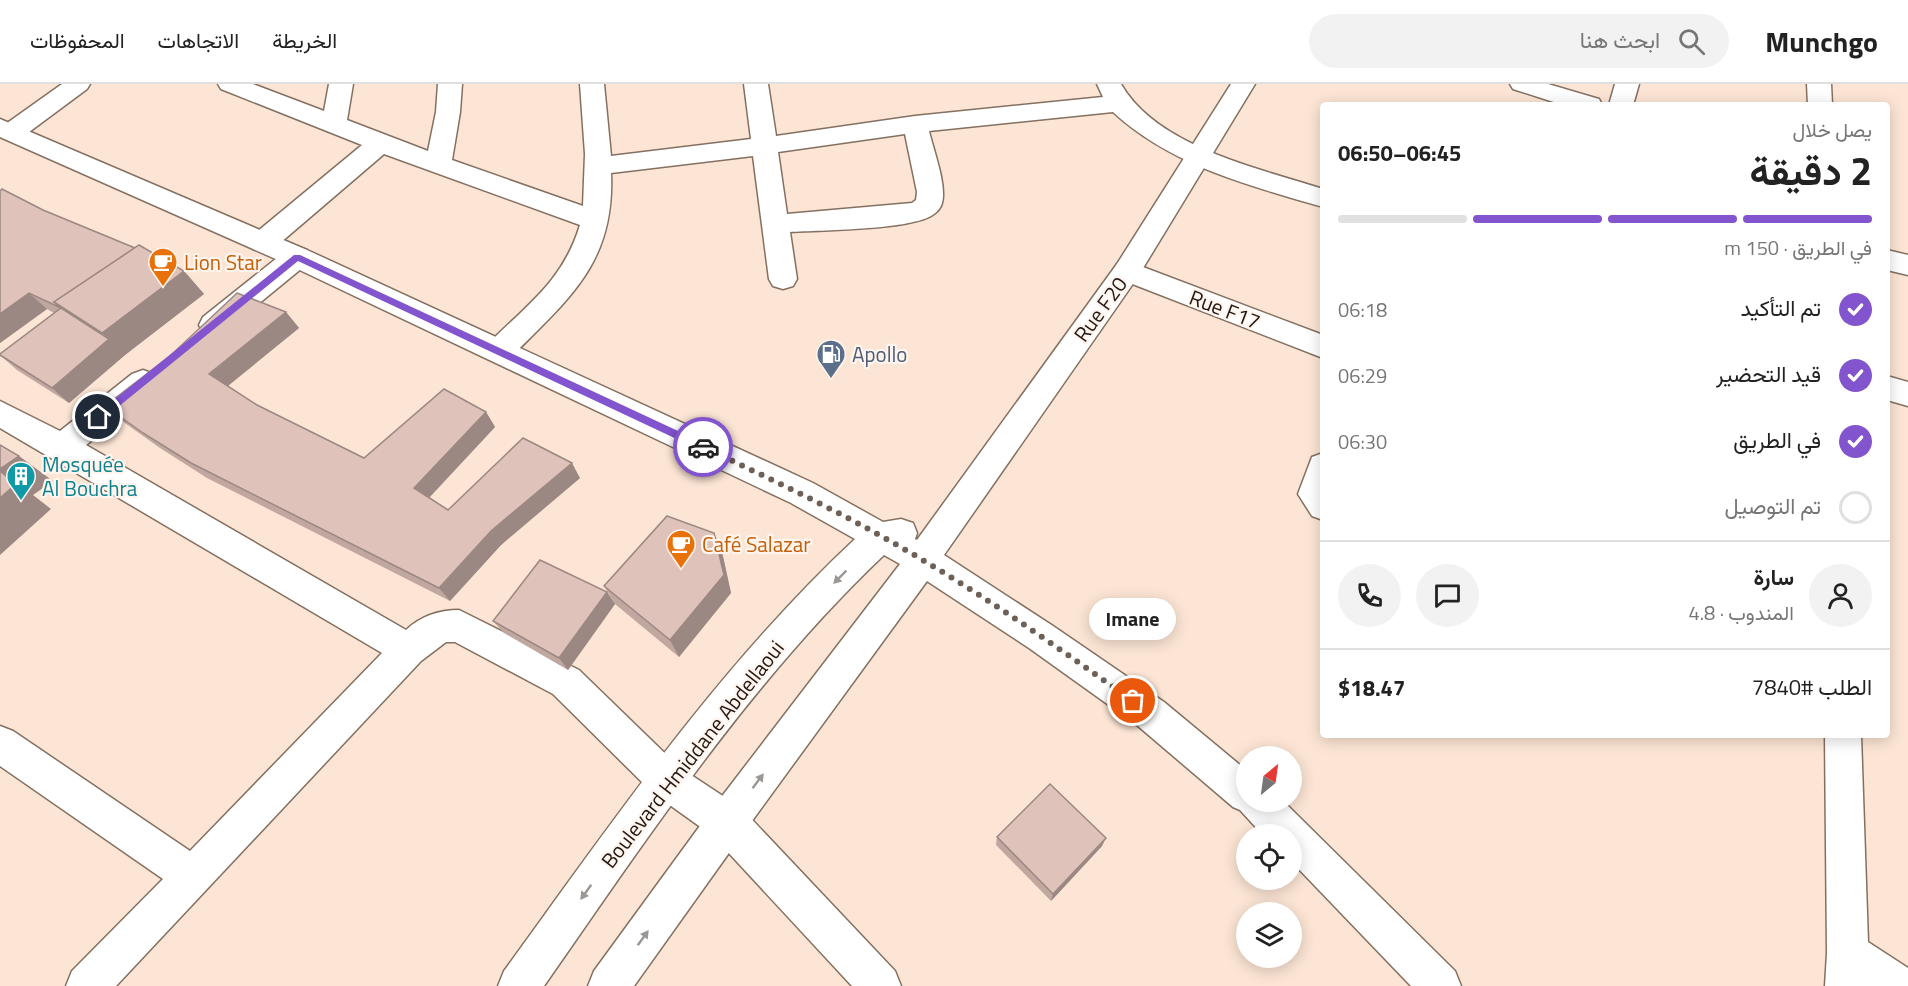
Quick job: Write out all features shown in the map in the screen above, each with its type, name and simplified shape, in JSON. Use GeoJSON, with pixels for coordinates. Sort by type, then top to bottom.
{"type":"FeatureCollection","features":[{"type":"Feature","properties":{"kind":"street"},"geometry":{"type":"LineString","coordinates":[[6,130],[78,84]]}},
{"type":"Feature","properties":{"kind":"street"},"geometry":{"type":"LineString","coordinates":[[230,84],[438,165],[595,219]]}},
{"type":"Feature","properties":{"kind":"street"},"geometry":{"type":"LineString","coordinates":[[334,124],[341,84]]}},
{"type":"Feature","properties":{"kind":"street"},"geometry":{"type":"LineString","coordinates":[[438,165],[448,112],[450,84]]}},
{"type":"Feature","properties":{"kind":"street"},"geometry":{"type":"LineString","coordinates":[[499,351],[576,269],[589,244],[595,219],[598,166],[591,84]]}},
{"type":"Feature","properties":{"kind":"street"},"geometry":{"type":"LineString","coordinates":[[756,84],[783,279]]}},
{"type":"Feature","properties":{"kind":"street","name":"Rue F20"},"geometry":{"type":"LineString","coordinates":[[923,560],[944,526],[1127,271],[1244,84]]}},
{"type":"Feature","properties":{"kind":"street"},"geometry":{"type":"LineString","coordinates":[[1522,84],[1580,102]]}},
{"type":"Feature","properties":{"kind":"street"},"geometry":{"type":"LineString","coordinates":[[1622,102],[1627,84]]}},
{"type":"Feature","properties":{"kind":"street"},"geometry":{"type":"LineString","coordinates":[[1819,84],[1820,102]]}},
{"type":"Feature","properties":{"kind":"street"},"geometry":{"type":"LineString","coordinates":[[598,166],[765,146],[1114,94],[1161,137],[1200,157],[1320,197]]}},
{"type":"Feature","properties":{"kind":"street"},"geometry":{"type":"LineString","coordinates":[[775,224],[921,210],[928,204],[930,192],[915,124]]}},
{"type":"Feature","properties":{"kind":"street"},"geometry":{"type":"LineString","coordinates":[[6,130],[297,257],[802,493],[923,560],[1041,637],[1151,714],[1236,786]]}},
{"type":"Feature","properties":{"kind":"street"},"geometry":{"type":"LineString","coordinates":[[263,242],[381,143]]}},
{"type":"Feature","properties":{"kind":"street"},"geometry":{"type":"LineString","coordinates":[[189,345],[297,257]]}},
{"type":"Feature","properties":{"kind":"street"},"geometry":{"type":"LineString","coordinates":[[1890,261],[1908,265]]}},
{"type":"Feature","properties":{"kind":"street","name":"Rue F17"},"geometry":{"type":"LineString","coordinates":[[1127,271],[1320,346]]}},
{"type":"Feature","properties":{"kind":"street"},"geometry":{"type":"LineString","coordinates":[[62,447],[162,366]]}},
{"type":"Feature","properties":{"kind":"street"},"geometry":{"type":"LineString","coordinates":[[1890,389],[1908,393]]}},
{"type":"Feature","properties":{"kind":"street"},"geometry":{"type":"LineString","coordinates":[[0,413],[410,650]]}},
{"type":"Feature","properties":{"kind":"street"},"geometry":{"type":"LineString","coordinates":[[1320,475],[1314,494],[1320,502]]}},
{"type":"Feature","properties":{"kind":"street"},"geometry":{"type":"LineString","coordinates":[[882,537],[944,526]]}},
{"type":"Feature","properties":{"kind":"street","name":"Boulevard Hmiddane Abdellaoui"},"geometry":{"type":"LineString","coordinates":[[519,986],[666,780],[795,624],[882,537]]}},
{"type":"Feature","properties":{"kind":"street"},"geometry":{"type":"LineString","coordinates":[[609,986],[727,822],[923,560]]}},
{"type":"Feature","properties":{"kind":"street"},"geometry":{"type":"LineString","coordinates":[[87,986],[423,637],[442,626],[459,626],[479,634],[566,682],[666,780],[727,822],[880,986]]}},
{"type":"Feature","properties":{"kind":"street"},"geometry":{"type":"LineString","coordinates":[[1843,738],[1847,970],[1899,986]]}},
{"type":"Feature","properties":{"kind":"street"},"geometry":{"type":"LineString","coordinates":[[0,744],[193,876]]}},
{"type":"Feature","properties":{"kind":"street"},"geometry":{"type":"LineString","coordinates":[[1267,812],[1279,824]]}},
{"type":"Feature","properties":{"kind":"street"},"geometry":{"type":"LineString","coordinates":[[1302,846],[1440,986]]}},
{"type":"Feature","properties":{"kind":"building"},"geometry":{"type":"Polygon","coordinates":[[[2,189],[43,210],[135,248],[54,302],[61,308],[29,293],[0,314],[0,191],[2,189]]]}},
{"type":"Feature","properties":{"kind":"building"},"geometry":{"type":"Polygon","coordinates":[[[139,245],[184,271],[102,333],[54,302],[139,245]]]}},
{"type":"Feature","properties":{"kind":"building"},"geometry":{"type":"Polygon","coordinates":[[[237,293],[286,312],[209,374],[257,405],[364,458],[444,389],[486,412],[414,488],[448,510],[523,438],[572,463],[491,531],[439,588],[191,463],[105,406],[170,356],[237,293]]]}},
{"type":"Feature","properties":{"kind":"building"},"geometry":{"type":"Polygon","coordinates":[[[61,308],[109,339],[52,388],[0,354],[61,308]]]}},
{"type":"Feature","properties":{"kind":"building"},"geometry":{"type":"Polygon","coordinates":[[[0,445],[19,456],[0,469],[0,445]]]}},
{"type":"Feature","properties":{"kind":"building"},"geometry":{"type":"Polygon","coordinates":[[[0,471],[16,484],[0,498],[0,471]]]}},
{"type":"Feature","properties":{"kind":"building"},"geometry":{"type":"Polygon","coordinates":[[[667,516],[714,533],[724,575],[670,640],[604,586],[667,516]]]}},
{"type":"Feature","properties":{"kind":"building"},"geometry":{"type":"Polygon","coordinates":[[[540,560],[607,592],[559,658],[493,621],[540,560]]]}},
{"type":"Feature","properties":{"kind":"building"},"geometry":{"type":"Polygon","coordinates":[[[1050,784],[1106,838],[1053,894],[997,837],[1050,784]]]}},
{"type":"Feature","properties":{"kind":"way so far"},"geometry":{"type":"LineString","coordinates":[[703,447],[802,493],[923,560],[1041,637],[1133,701]]}},
{"type":"Feature","properties":{"kind":"place","name":"Lion Star"},"geometry":{"type":"Point","coordinates":[163,288]}},
{"type":"Feature","properties":{"kind":"place","name":"Apollo"},"geometry":{"type":"Point","coordinates":[831,380]}},
{"type":"Feature","properties":{"kind":"place","name":"Mosquée Al Bouchra"},"geometry":{"type":"Point","coordinates":[21,502]}},
{"type":"Feature","properties":{"kind":"place","name":"Café Salazar"},"geometry":{"type":"Point","coordinates":[681,570]}},
{"type":"Feature","properties":{"kind":"place","name":"Imane"},"geometry":{"type":"Point","coordinates":[1133,701]}},
{"type":"Feature","properties":{"kind":"route"},"geometry":{"type":"LineString","coordinates":[[98,417],[297,257],[703,447]]}}]}
